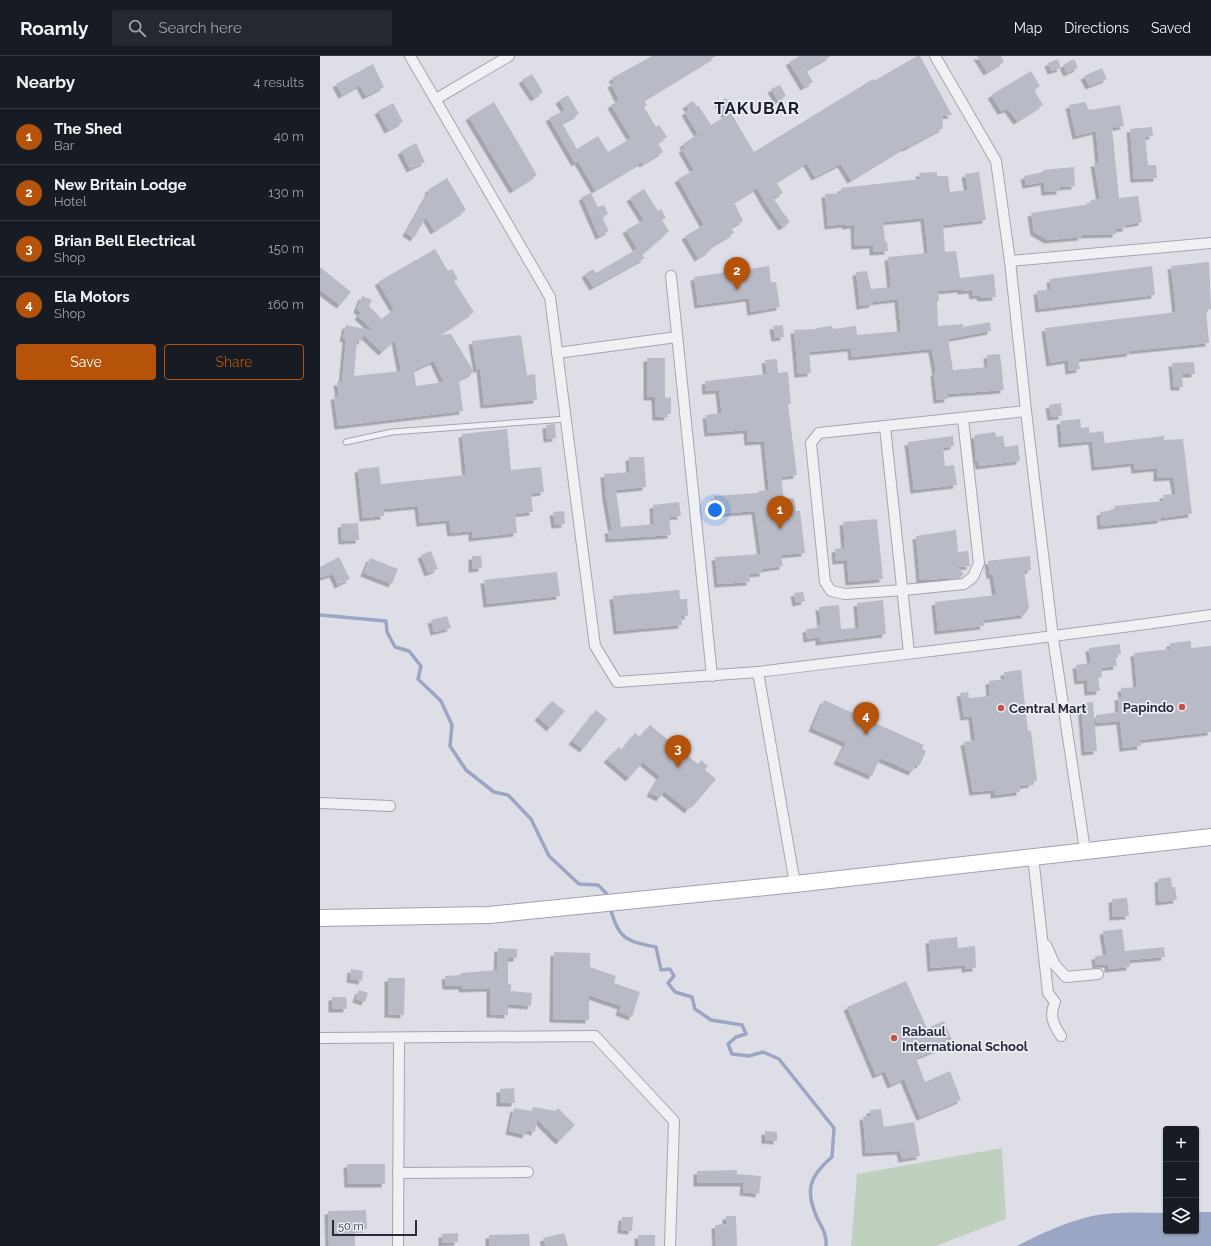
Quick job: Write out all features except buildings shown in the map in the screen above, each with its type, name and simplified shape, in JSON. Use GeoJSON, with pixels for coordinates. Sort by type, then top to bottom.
{"type":"FeatureCollection","features":[{"type":"Feature","properties":{"kind":"main road"},"geometry":{"type":"LineString","coordinates":[[320,918],[489,915],[795,884],[1085,850],[1211,837]]}},
{"type":"Feature","properties":{"kind":"street"},"geometry":{"type":"LineString","coordinates":[[410,56],[550,297],[595,646],[617,682],[758,672],[909,653],[1053,638],[1211,615]]}},
{"type":"Feature","properties":{"kind":"street"},"geometry":{"type":"LineString","coordinates":[[436,99],[509,56]]}},
{"type":"Feature","properties":{"kind":"street"},"geometry":{"type":"LineString","coordinates":[[935,56],[996,161],[1010,261],[1053,638],[1085,850]]}},
{"type":"Feature","properties":{"kind":"street"},"geometry":{"type":"LineString","coordinates":[[1010,261],[1211,243]]}},
{"type":"Feature","properties":{"kind":"street"},"geometry":{"type":"LineString","coordinates":[[671,276],[712,676]]}},
{"type":"Feature","properties":{"kind":"street"},"geometry":{"type":"LineString","coordinates":[[557,353],[677,337]]}},
{"type":"Feature","properties":{"kind":"street"},"geometry":{"type":"LineString","coordinates":[[963,419],[979,563],[973,577],[964,584],[904,590],[845,594],[831,591],[825,582],[811,443],[818,433],[963,419],[1026,411]]}},
{"type":"Feature","properties":{"kind":"street"},"geometry":{"type":"LineString","coordinates":[[885,427],[904,590],[909,653]]}},
{"type":"Feature","properties":{"kind":"street"},"geometry":{"type":"LineString","coordinates":[[758,672],[795,884]]}},
{"type":"Feature","properties":{"kind":"street"},"geometry":{"type":"LineString","coordinates":[[320,803],[390,806]]}},
{"type":"Feature","properties":{"kind":"street"},"geometry":{"type":"LineString","coordinates":[[1033,856],[1048,993],[1055,1002],[1051,1011],[1055,1028],[1061,1036]]}},
{"type":"Feature","properties":{"kind":"street"},"geometry":{"type":"LineString","coordinates":[[1042,933],[1055,966],[1066,977],[1098,974]]}},
{"type":"Feature","properties":{"kind":"street"},"geometry":{"type":"LineString","coordinates":[[320,1038],[595,1036],[674,1121],[670,1246]]}},
{"type":"Feature","properties":{"kind":"street"},"geometry":{"type":"LineString","coordinates":[[398,1246],[399,1038]]}},
{"type":"Feature","properties":{"kind":"street"},"geometry":{"type":"LineString","coordinates":[[398,1173],[528,1172]]}},
{"type":"Feature","properties":{"kind":"lane"},"geometry":{"type":"LineString","coordinates":[[346,442],[392,432],[566,419]]}},
{"type":"Feature","properties":{"kind":"green space"},"geometry":{"type":"Polygon","coordinates":[[[1002,1148],[1006,1219],[936,1246],[851,1246],[857,1174],[1002,1148]]]}},
{"type":"Feature","properties":{"kind":"water"},"geometry":{"type":"Polygon","coordinates":[[[1199,1212],[1211,1212],[1211,1246],[1017,1246],[1063,1225],[1092,1216],[1110,1213],[1163,1213],[1163,1234],[1199,1234],[1199,1212]]]}},
{"type":"Feature","properties":{"kind":"waterway"},"geometry":{"type":"LineString","coordinates":[[320,615],[386,621],[387,632],[395,647],[409,651],[421,666],[418,679],[441,701],[452,725],[450,746],[466,770],[494,792],[508,795],[531,819],[549,856],[579,884],[598,885],[606,893],[607,899]]}},
{"type":"Feature","properties":{"kind":"waterway"},"geometry":{"type":"LineString","coordinates":[[610,907],[616,925],[624,936],[637,943],[656,947],[661,970],[670,969],[674,976],[668,983],[675,992],[692,997],[695,1009],[711,1020],[742,1025],[746,1034],[736,1037],[728,1044],[732,1054],[749,1056],[763,1052],[779,1059],[834,1128],[832,1157],[818,1171],[811,1186],[810,1193],[814,1210],[825,1236],[826,1246]]}},
{"type":"Feature","properties":{"kind":"place","name":"New Britain Lodge"},"geometry":{"type":"Point","coordinates":[737,290]}},
{"type":"Feature","properties":{"kind":"place","name":"The Shed"},"geometry":{"type":"Point","coordinates":[780,529]}},
{"type":"Feature","properties":{"kind":"place","name":"Papindo"},"geometry":{"type":"Point","coordinates":[1182,707]}},
{"type":"Feature","properties":{"kind":"place","name":"Central Mart"},"geometry":{"type":"Point","coordinates":[1001,708]}},
{"type":"Feature","properties":{"kind":"place","name":"Ela Motors"},"geometry":{"type":"Point","coordinates":[866,735]}},
{"type":"Feature","properties":{"kind":"place","name":"Brian Bell Electrical"},"geometry":{"type":"Point","coordinates":[678,768]}},
{"type":"Feature","properties":{"kind":"place","name":"Rabaul International School"},"geometry":{"type":"Point","coordinates":[894,1038]}},
{"type":"Feature","properties":{"kind":"district","name":"TAKUBAR"},"geometry":{"type":"Point","coordinates":[757,108]}}]}
